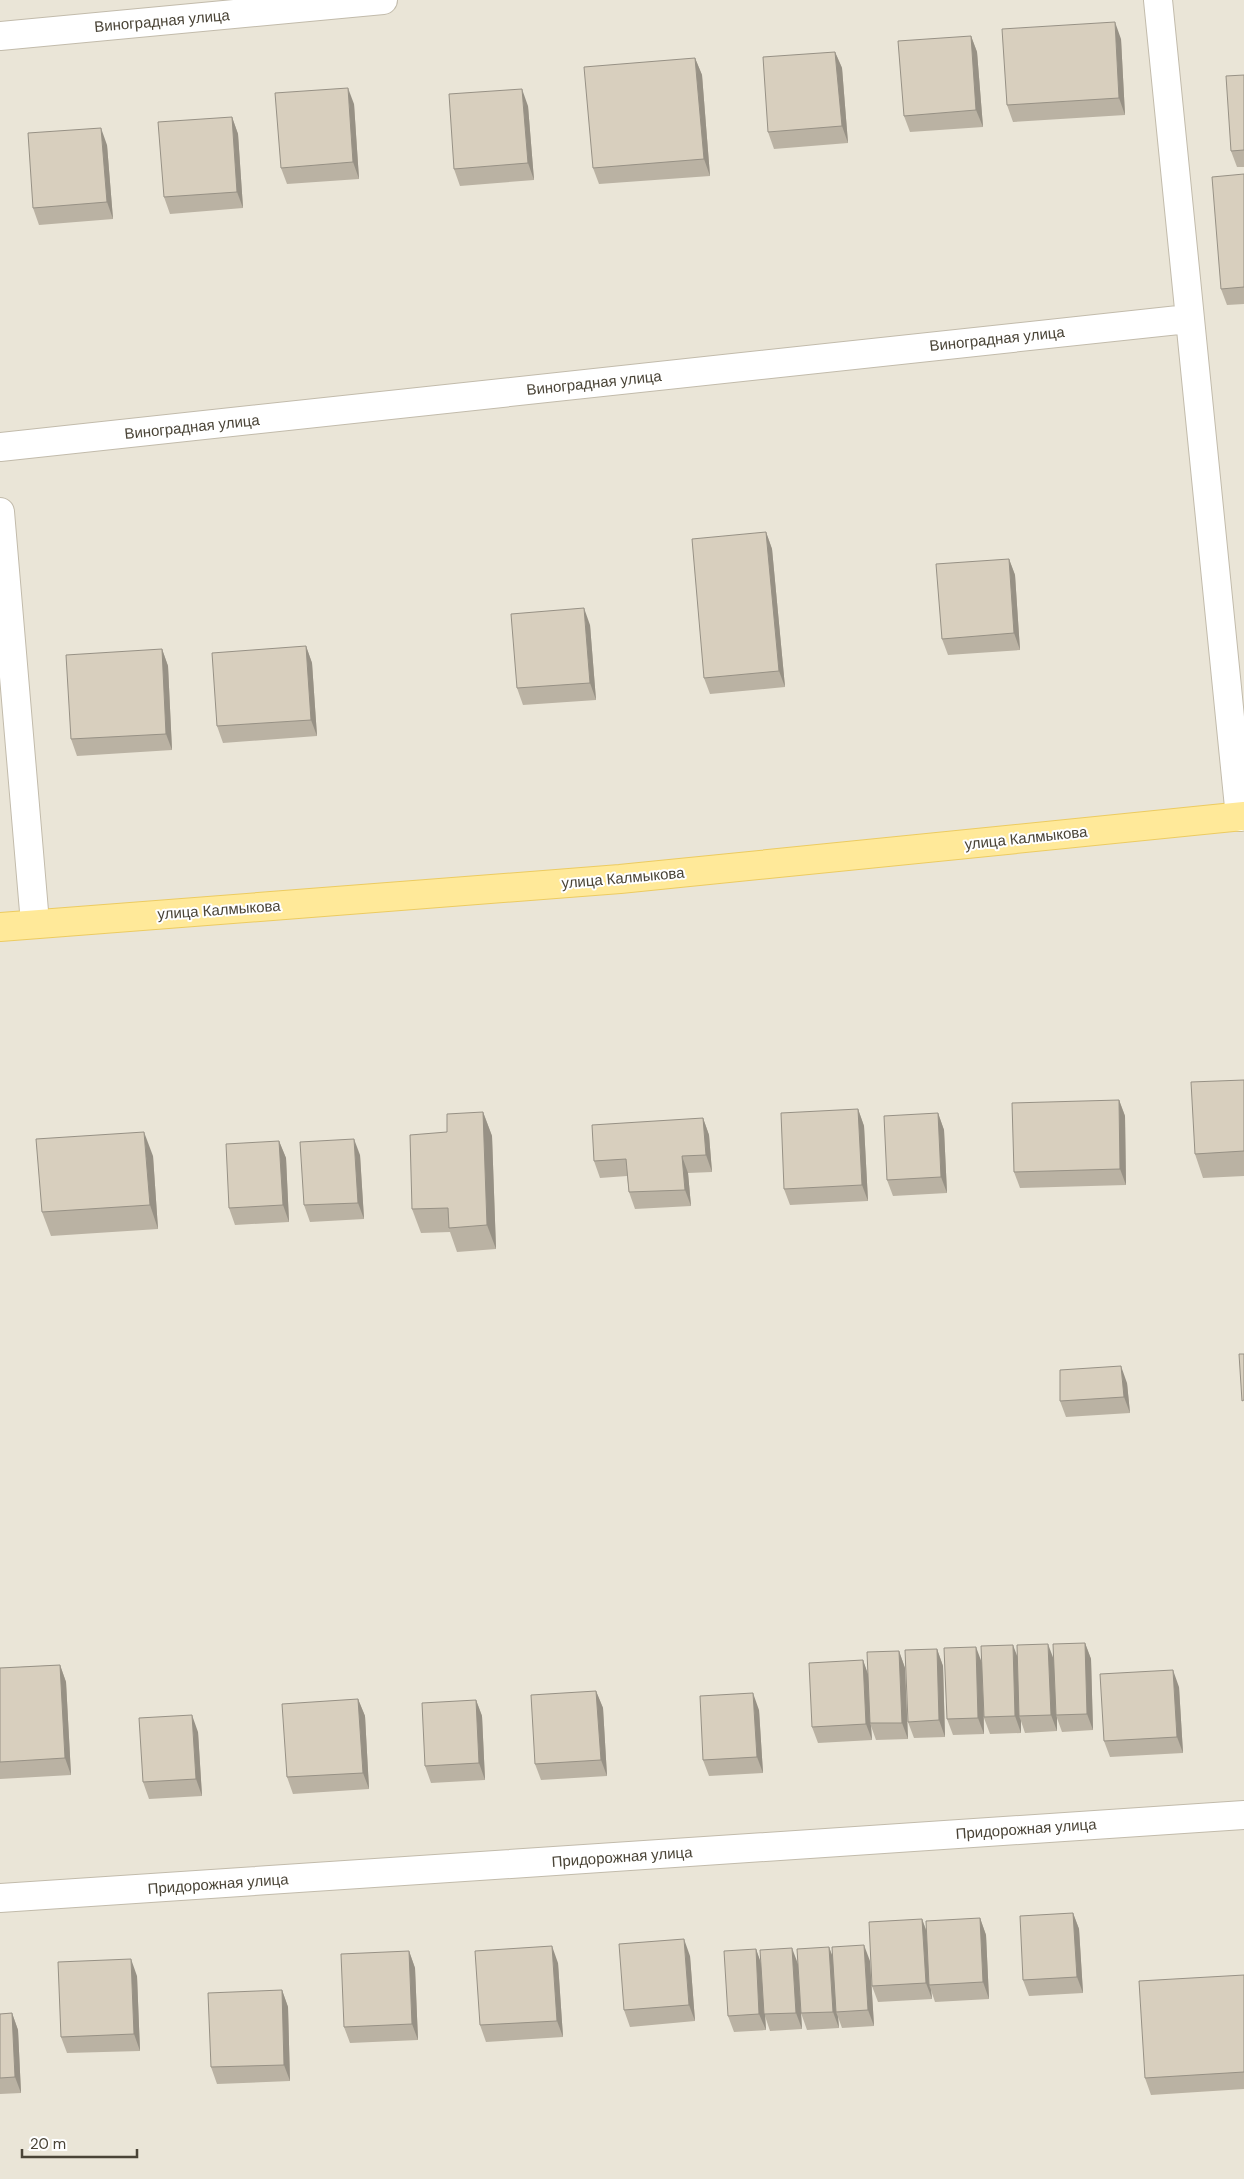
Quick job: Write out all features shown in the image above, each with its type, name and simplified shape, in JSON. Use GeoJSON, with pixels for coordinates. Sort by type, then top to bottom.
{"type":"FeatureCollection","features":[{"type":"Feature","properties":{"kind":"main road","name":"улица Калмыкова"},"geometry":{"type":"LineString","coordinates":[[0,927],[620,880],[1242,816]]}},
{"type":"Feature","properties":{"kind":"street","name":"Виноградная улица"},"geometry":{"type":"LineString","coordinates":[[0,36],[383,0]]}},
{"type":"Feature","properties":{"kind":"street"},"geometry":{"type":"LineString","coordinates":[[1158,0],[1188,319],[1242,816]]}},
{"type":"Feature","properties":{"kind":"street","name":"Виноградная улица"},"geometry":{"type":"LineString","coordinates":[[0,447],[1188,319]]}},
{"type":"Feature","properties":{"kind":"street"},"geometry":{"type":"LineString","coordinates":[[0,512],[34,924]]}},
{"type":"Feature","properties":{"kind":"street","name":"Придорожная улица"},"geometry":{"type":"LineString","coordinates":[[0,1898],[1244,1815]]}},
{"type":"Feature","properties":{"kind":"shaded area"},"geometry":{"type":"Polygon","coordinates":[[[0,0],[1244,0],[1244,2179],[0,2179],[0,0]]]}},
{"type":"Feature","properties":{"kind":"building"},"geometry":{"type":"Polygon","coordinates":[[[1115,22],[1119,98],[1007,105],[1002,29],[1115,22]]]}},
{"type":"Feature","properties":{"kind":"building"},"geometry":{"type":"Polygon","coordinates":[[[971,36],[976,110],[904,116],[898,41],[971,36]]]}},
{"type":"Feature","properties":{"kind":"building"},"geometry":{"type":"Polygon","coordinates":[[[835,52],[842,126],[768,132],[763,57],[835,52]]]}},
{"type":"Feature","properties":{"kind":"building"},"geometry":{"type":"Polygon","coordinates":[[[695,58],[704,159],[593,168],[584,67],[695,58]]]}},
{"type":"Feature","properties":{"kind":"building"},"geometry":{"type":"Polygon","coordinates":[[[1244,75],[1244,150],[1231,151],[1226,76],[1244,75]]]}},
{"type":"Feature","properties":{"kind":"building"},"geometry":{"type":"Polygon","coordinates":[[[348,88],[353,162],[281,168],[275,93],[348,88]]]}},
{"type":"Feature","properties":{"kind":"building"},"geometry":{"type":"Polygon","coordinates":[[[522,89],[528,163],[454,169],[449,94],[522,89]]]}},
{"type":"Feature","properties":{"kind":"building"},"geometry":{"type":"Polygon","coordinates":[[[232,117],[237,192],[164,197],[158,122],[232,117]]]}},
{"type":"Feature","properties":{"kind":"building"},"geometry":{"type":"Polygon","coordinates":[[[101,128],[107,202],[33,208],[28,133],[101,128]]]}},
{"type":"Feature","properties":{"kind":"building"},"geometry":{"type":"Polygon","coordinates":[[[1244,174],[1244,287],[1221,289],[1212,177],[1244,174]]]}},
{"type":"Feature","properties":{"kind":"building"},"geometry":{"type":"Polygon","coordinates":[[[766,532],[779,671],[704,678],[692,539],[766,532]]]}},
{"type":"Feature","properties":{"kind":"building"},"geometry":{"type":"Polygon","coordinates":[[[1009,559],[1014,633],[942,639],[936,564],[1009,559]]]}},
{"type":"Feature","properties":{"kind":"building"},"geometry":{"type":"Polygon","coordinates":[[[584,608],[590,683],[517,688],[511,614],[584,608]]]}},
{"type":"Feature","properties":{"kind":"building"},"geometry":{"type":"Polygon","coordinates":[[[306,646],[311,720],[217,726],[212,653],[306,646]]]}},
{"type":"Feature","properties":{"kind":"building"},"geometry":{"type":"Polygon","coordinates":[[[162,649],[166,734],[71,739],[66,655],[162,649]]]}},
{"type":"Feature","properties":{"kind":"building"},"geometry":{"type":"Polygon","coordinates":[[[1244,1080],[1244,1151],[1195,1154],[1191,1082],[1244,1080]]]}},
{"type":"Feature","properties":{"kind":"building"},"geometry":{"type":"Polygon","coordinates":[[[1119,1100],[1120,1169],[1014,1172],[1012,1103],[1119,1100]]]}},
{"type":"Feature","properties":{"kind":"building"},"geometry":{"type":"Polygon","coordinates":[[[858,1109],[862,1185],[784,1189],[781,1113],[858,1109]]]}},
{"type":"Feature","properties":{"kind":"building"},"geometry":{"type":"Polygon","coordinates":[[[483,1112],[487,1225],[449,1228],[448,1208],[412,1209],[410,1135],[447,1132],[447,1114],[483,1112]]]}},
{"type":"Feature","properties":{"kind":"building"},"geometry":{"type":"Polygon","coordinates":[[[938,1113],[941,1177],[887,1180],[884,1116],[938,1113]]]}},
{"type":"Feature","properties":{"kind":"building"},"geometry":{"type":"Polygon","coordinates":[[[703,1118],[706,1155],[682,1156],[685,1190],[629,1192],[626,1159],[594,1161],[592,1125],[703,1118]]]}},
{"type":"Feature","properties":{"kind":"building"},"geometry":{"type":"Polygon","coordinates":[[[144,1132],[150,1205],[42,1212],[36,1139],[144,1132]]]}},
{"type":"Feature","properties":{"kind":"building"},"geometry":{"type":"Polygon","coordinates":[[[354,1139],[358,1203],[304,1205],[300,1142],[354,1139]]]}},
{"type":"Feature","properties":{"kind":"building"},"geometry":{"type":"Polygon","coordinates":[[[279,1141],[283,1205],[229,1208],[226,1144],[279,1141]]]}},
{"type":"Feature","properties":{"kind":"building"},"geometry":{"type":"Polygon","coordinates":[[[1239,1354],[1244,1354],[1244,1400],[1242,1401],[1239,1354]]]}},
{"type":"Feature","properties":{"kind":"building"},"geometry":{"type":"Polygon","coordinates":[[[1121,1366],[1124,1397],[1060,1401],[1060,1370],[1121,1366]]]}},
{"type":"Feature","properties":{"kind":"building"},"geometry":{"type":"Polygon","coordinates":[[[1085,1643],[1087,1714],[1056,1715],[1053,1644],[1085,1643]]]}},
{"type":"Feature","properties":{"kind":"building"},"geometry":{"type":"Polygon","coordinates":[[[1048,1644],[1051,1715],[1019,1716],[1017,1645],[1048,1644]]]}},
{"type":"Feature","properties":{"kind":"building"},"geometry":{"type":"Polygon","coordinates":[[[1013,1645],[1015,1716],[984,1717],[981,1646],[1013,1645]]]}},
{"type":"Feature","properties":{"kind":"building"},"geometry":{"type":"Polygon","coordinates":[[[976,1647],[978,1718],[947,1719],[944,1648],[976,1647]]]}},
{"type":"Feature","properties":{"kind":"building"},"geometry":{"type":"Polygon","coordinates":[[[937,1649],[939,1720],[908,1722],[905,1650],[937,1649]]]}},
{"type":"Feature","properties":{"kind":"building"},"geometry":{"type":"Polygon","coordinates":[[[899,1651],[902,1723],[870,1723],[867,1652],[899,1651]]]}},
{"type":"Feature","properties":{"kind":"building"},"geometry":{"type":"Polygon","coordinates":[[[863,1660],[866,1724],[812,1727],[809,1663],[863,1660]]]}},
{"type":"Feature","properties":{"kind":"building"},"geometry":{"type":"Polygon","coordinates":[[[60,1665],[65,1758],[0,1762],[0,1668],[60,1665]]]}},
{"type":"Feature","properties":{"kind":"building"},"geometry":{"type":"Polygon","coordinates":[[[1173,1670],[1177,1737],[1104,1741],[1100,1674],[1173,1670]]]}},
{"type":"Feature","properties":{"kind":"building"},"geometry":{"type":"Polygon","coordinates":[[[596,1691],[601,1760],[535,1764],[531,1695],[596,1691]]]}},
{"type":"Feature","properties":{"kind":"building"},"geometry":{"type":"Polygon","coordinates":[[[753,1693],[757,1757],[703,1760],[700,1696],[753,1693]]]}},
{"type":"Feature","properties":{"kind":"building"},"geometry":{"type":"Polygon","coordinates":[[[358,1699],[363,1773],[287,1777],[282,1704],[358,1699]]]}},
{"type":"Feature","properties":{"kind":"building"},"geometry":{"type":"Polygon","coordinates":[[[476,1700],[479,1763],[425,1766],[422,1703],[476,1700]]]}},
{"type":"Feature","properties":{"kind":"building"},"geometry":{"type":"Polygon","coordinates":[[[192,1715],[196,1779],[143,1782],[139,1718],[192,1715]]]}},
{"type":"Feature","properties":{"kind":"building"},"geometry":{"type":"Polygon","coordinates":[[[1073,1913],[1077,1977],[1023,1980],[1020,1916],[1073,1913]]]}},
{"type":"Feature","properties":{"kind":"building"},"geometry":{"type":"Polygon","coordinates":[[[980,1918],[983,1982],[929,1985],[926,1921],[980,1918]]]}},
{"type":"Feature","properties":{"kind":"building"},"geometry":{"type":"Polygon","coordinates":[[[922,1919],[926,1983],[872,1986],[869,1922],[922,1919]]]}},
{"type":"Feature","properties":{"kind":"building"},"geometry":{"type":"Polygon","coordinates":[[[684,1939],[689,2005],[624,2010],[619,1944],[684,1939]]]}},
{"type":"Feature","properties":{"kind":"building"},"geometry":{"type":"Polygon","coordinates":[[[864,1945],[868,2010],[836,2012],[832,1947],[864,1945]]]}},
{"type":"Feature","properties":{"kind":"building"},"geometry":{"type":"Polygon","coordinates":[[[552,1946],[557,2021],[480,2025],[475,1951],[552,1946]]]}},
{"type":"Feature","properties":{"kind":"building"},"geometry":{"type":"Polygon","coordinates":[[[829,1947],[833,2012],[801,2013],[797,1949],[829,1947]]]}},
{"type":"Feature","properties":{"kind":"building"},"geometry":{"type":"Polygon","coordinates":[[[792,1948],[796,2013],[764,2014],[760,1950],[792,1948]]]}},
{"type":"Feature","properties":{"kind":"building"},"geometry":{"type":"Polygon","coordinates":[[[756,1949],[759,2014],[728,2016],[724,1951],[756,1949]]]}},
{"type":"Feature","properties":{"kind":"building"},"geometry":{"type":"Polygon","coordinates":[[[409,1951],[412,2024],[344,2027],[341,1954],[409,1951]]]}},
{"type":"Feature","properties":{"kind":"building"},"geometry":{"type":"Polygon","coordinates":[[[131,1959],[134,2034],[61,2037],[58,1962],[131,1959]]]}},
{"type":"Feature","properties":{"kind":"building"},"geometry":{"type":"Polygon","coordinates":[[[1244,1975],[1244,2072],[1145,2078],[1139,1981],[1244,1975]]]}},
{"type":"Feature","properties":{"kind":"building"},"geometry":{"type":"Polygon","coordinates":[[[282,1990],[284,2065],[211,2067],[208,1993],[282,1990]]]}},
{"type":"Feature","properties":{"kind":"building"},"geometry":{"type":"Polygon","coordinates":[[[12,2013],[15,2077],[0,2078],[0,2014],[12,2013]]]}}]}
